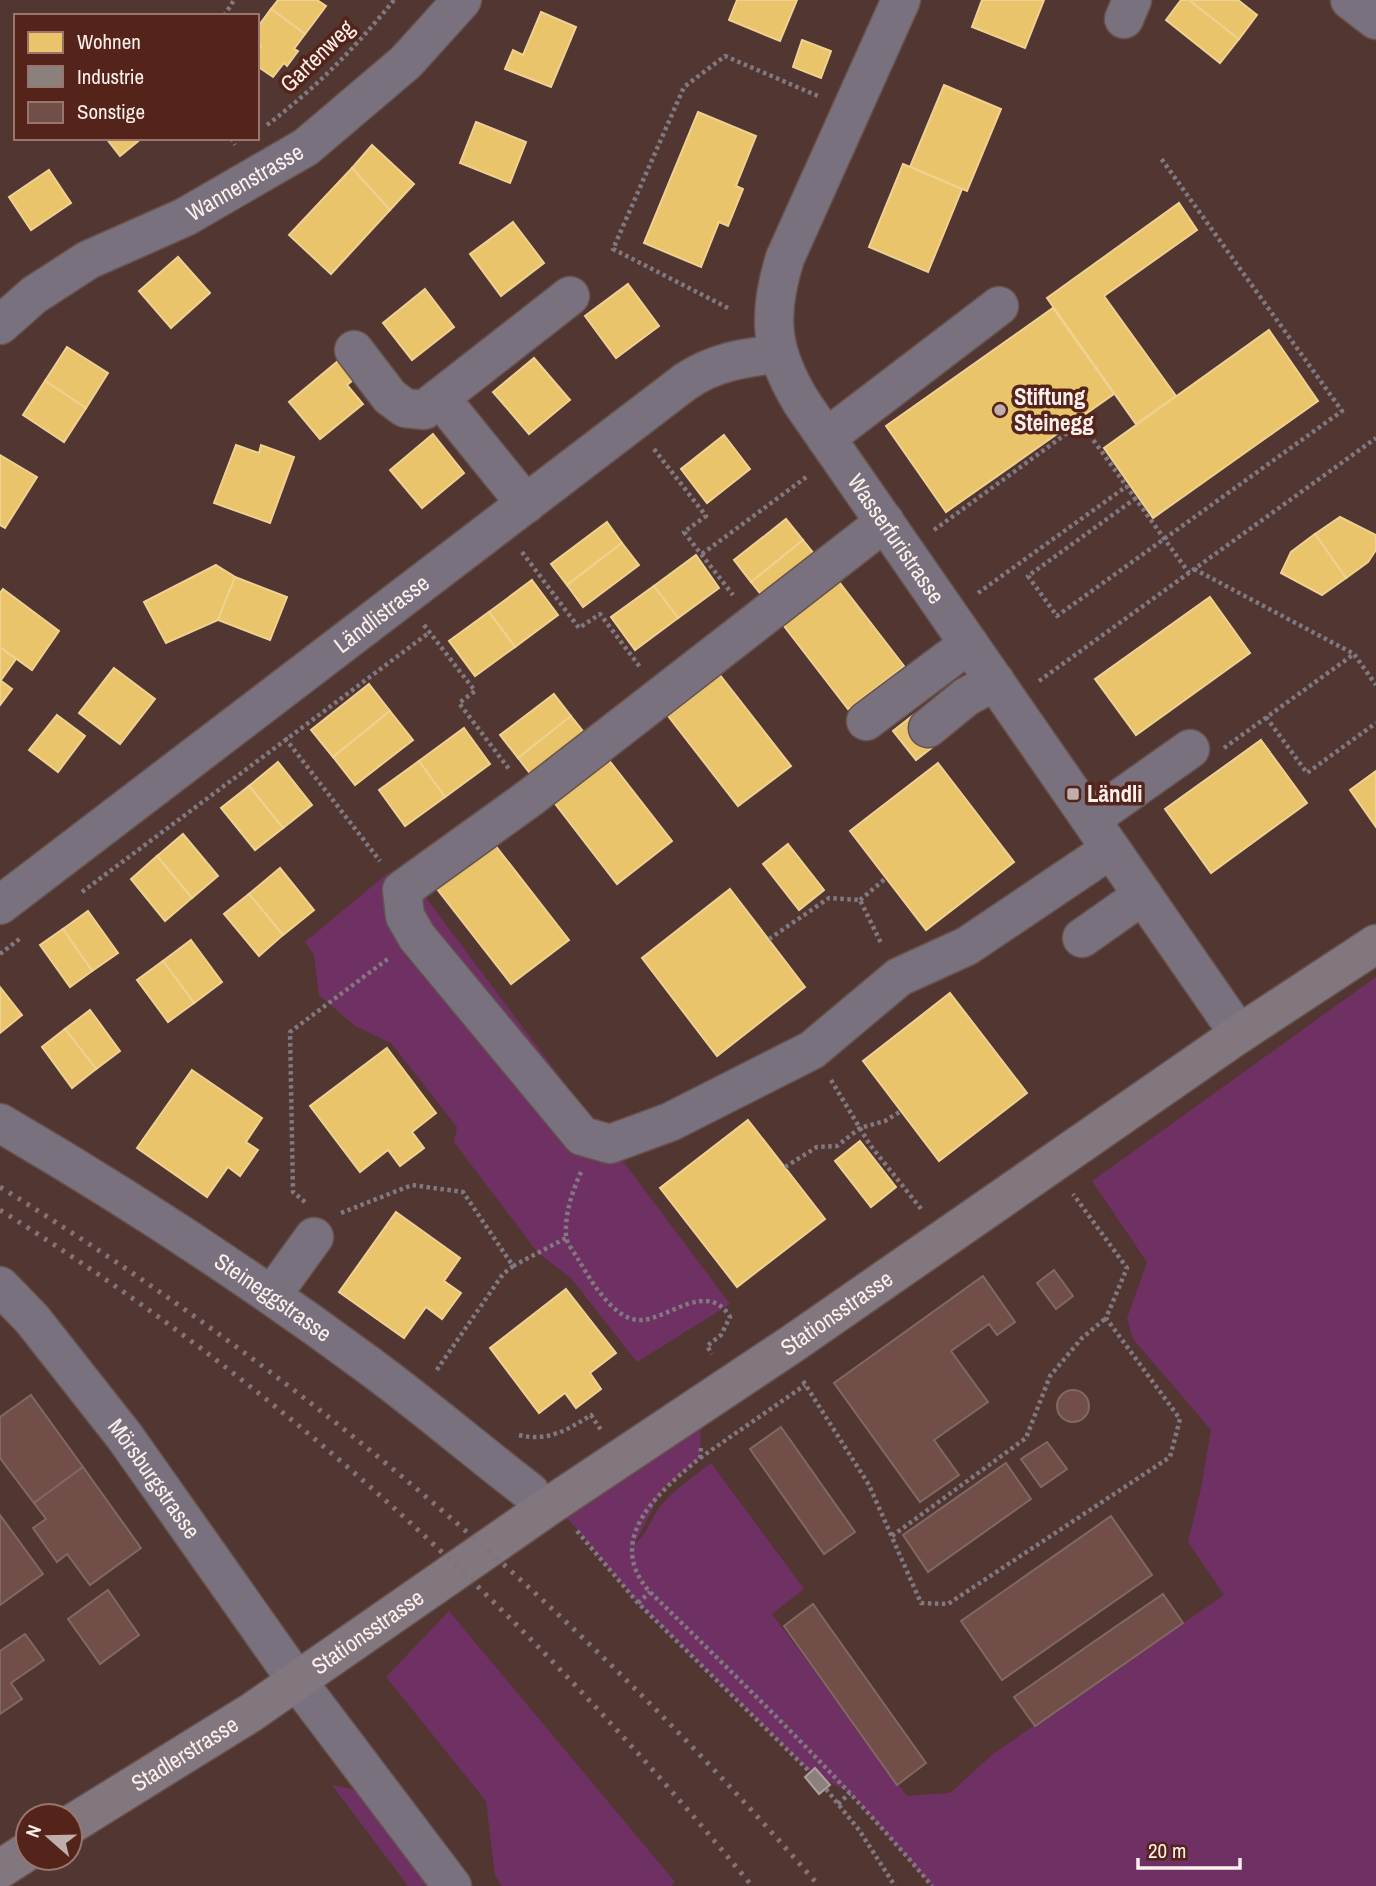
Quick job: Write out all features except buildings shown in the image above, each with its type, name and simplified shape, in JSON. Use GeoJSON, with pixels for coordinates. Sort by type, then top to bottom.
{"type":"FeatureCollection","features":[{"type":"Feature","properties":{"kind":"main road","name":"Stationsstrasse"},"geometry":{"type":"LineString","coordinates":[[297,1681],[538,1513],[792,1344],[1239,1034],[1376,944]]}},
{"type":"Feature","properties":{"kind":"main road","name":"Stadlerstrasse"},"geometry":{"type":"LineString","coordinates":[[84,1816],[297,1681]]}},
{"type":"Feature","properties":{"kind":"street","name":"Wannenstrasse"},"geometry":{"type":"LineString","coordinates":[[0,325],[34,295],[88,260],[185,218],[306,146],[406,62],[462,0]]}},
{"type":"Feature","properties":{"kind":"street","name":"Wasserfuristrasse"},"geometry":{"type":"LineString","coordinates":[[901,0],[793,237],[779,278],[774,313],[777,354],[790,383],[832,445],[1239,1034]]}},
{"type":"Feature","properties":{"kind":"street"},"geometry":{"type":"LineString","coordinates":[[1350,0],[1376,20]]}},
{"type":"Feature","properties":{"kind":"street"},"geometry":{"type":"LineString","coordinates":[[354,351],[390,397],[405,408],[424,410],[570,296]]}},
{"type":"Feature","properties":{"kind":"street"},"geometry":{"type":"LineString","coordinates":[[832,445],[999,306]]}},
{"type":"Feature","properties":{"kind":"street","name":"Ländlistrasse"},"geometry":{"type":"LineString","coordinates":[[0,905],[685,382],[711,366],[742,358],[777,354]]}},
{"type":"Feature","properties":{"kind":"street"},"geometry":{"type":"LineString","coordinates":[[442,398],[514,514]]}},
{"type":"Feature","properties":{"kind":"street"},"geometry":{"type":"LineString","coordinates":[[895,536],[754,624],[531,797],[402,890],[405,916],[417,937],[582,1136],[610,1144],[670,1122],[812,1050],[898,977],[967,946],[1101,834],[1190,749]]}},
{"type":"Feature","properties":{"kind":"street"},"geometry":{"type":"LineString","coordinates":[[866,721],[959,629]]}},
{"type":"Feature","properties":{"kind":"street"},"geometry":{"type":"LineString","coordinates":[[928,728],[966,697],[1002,692]]}},
{"type":"Feature","properties":{"kind":"street"},"geometry":{"type":"LineString","coordinates":[[1082,937],[1143,895]]}},
{"type":"Feature","properties":{"kind":"street","name":"Steineggstrasse"},"geometry":{"type":"LineString","coordinates":[[0,1122],[138,1206],[272,1295],[415,1401],[530,1492]]}},
{"type":"Feature","properties":{"kind":"street"},"geometry":{"type":"LineString","coordinates":[[272,1295],[321,1228]]}},
{"type":"Feature","properties":{"kind":"street","name":"Mörsburgstrasse"},"geometry":{"type":"LineString","coordinates":[[0,1286],[32,1319],[125,1437],[297,1681],[453,1886]]}},
{"type":"Feature","properties":{"kind":"path","name":"Gartenweg"},"geometry":{"type":"LineString","coordinates":[[259,129],[318,84],[366,35],[394,0]]}},
{"type":"Feature","properties":{"kind":"path"},"geometry":{"type":"LineString","coordinates":[[728,307],[613,249],[684,87],[725,56],[851,110]]}},
{"type":"Feature","properties":{"kind":"path"},"geometry":{"type":"LineString","coordinates":[[232,140],[235,145]]}},
{"type":"Feature","properties":{"kind":"path"},"geometry":{"type":"LineString","coordinates":[[1136,498],[1028,576],[1057,616],[1342,411],[1160,157]]}},
{"type":"Feature","properties":{"kind":"path"},"geometry":{"type":"LineString","coordinates":[[633,423],[706,516],[684,532],[754,624]]}},
{"type":"Feature","properties":{"kind":"path"},"geometry":{"type":"LineString","coordinates":[[895,536],[1082,423],[1164,539],[1191,571],[1354,653],[1376,685]]}},
{"type":"Feature","properties":{"kind":"path"},"geometry":{"type":"LineString","coordinates":[[1002,692],[1191,571],[1376,438]]}},
{"type":"Feature","properties":{"kind":"path"},"geometry":{"type":"LineString","coordinates":[[702,554],[832,445]]}},
{"type":"Feature","properties":{"kind":"path"},"geometry":{"type":"LineString","coordinates":[[959,629],[1126,486]]}},
{"type":"Feature","properties":{"kind":"path"},"geometry":{"type":"LineString","coordinates":[[514,514],[579,628],[600,614],[661,696]]}},
{"type":"Feature","properties":{"kind":"path"},"geometry":{"type":"LineString","coordinates":[[403,598],[475,691],[459,703],[531,797]]}},
{"type":"Feature","properties":{"kind":"path"},"geometry":{"type":"LineString","coordinates":[[77,896],[430,632]]}},
{"type":"Feature","properties":{"kind":"path"},"geometry":{"type":"LineString","coordinates":[[1354,653],[1266,717],[1307,773],[1376,723]]}},
{"type":"Feature","properties":{"kind":"path"},"geometry":{"type":"LineString","coordinates":[[261,706],[402,890]]}},
{"type":"Feature","properties":{"kind":"path"},"geometry":{"type":"LineString","coordinates":[[769,939],[830,898],[860,900],[886,878]]}},
{"type":"Feature","properties":{"kind":"path"},"geometry":{"type":"LineString","coordinates":[[860,900],[898,977]]}},
{"type":"Feature","properties":{"kind":"path"},"geometry":{"type":"LineString","coordinates":[[0,954],[33,929]]}},
{"type":"Feature","properties":{"kind":"path"},"geometry":{"type":"LineString","coordinates":[[417,937],[290,1032],[293,1192],[321,1228],[412,1185],[463,1192],[513,1266]]}},
{"type":"Feature","properties":{"kind":"path"},"geometry":{"type":"LineString","coordinates":[[812,1050],[870,1145],[927,1215]]}},
{"type":"Feature","properties":{"kind":"path"},"geometry":{"type":"LineString","coordinates":[[785,1167],[817,1147],[837,1146],[860,1128],[885,1121],[901,1111]]}},
{"type":"Feature","properties":{"kind":"path"},"geometry":{"type":"LineString","coordinates":[[582,1136],[585,1165],[571,1194],[566,1238],[595,1289],[621,1314],[641,1321],[695,1302],[712,1302],[724,1307],[730,1317],[721,1335],[707,1346],[719,1364]]}},
{"type":"Feature","properties":{"kind":"path"},"geometry":{"type":"LineString","coordinates":[[892,1536],[1026,1438],[1050,1376],[1082,1338],[1106,1318],[1126,1268],[1052,1165]]}},
{"type":"Feature","properties":{"kind":"path"},"geometry":{"type":"LineString","coordinates":[[415,1401],[503,1274],[566,1238]]}},
{"type":"Feature","properties":{"kind":"path"},"geometry":{"type":"LineString","coordinates":[[792,1344],[805,1385],[869,1485],[921,1603],[948,1604],[1170,1457],[1180,1419],[1106,1318]]}},
{"type":"Feature","properties":{"kind":"path"},"geometry":{"type":"LineString","coordinates":[[437,1370],[446,1379]]}},
{"type":"Feature","properties":{"kind":"path"},"geometry":{"type":"LineString","coordinates":[[805,1385],[700,1458],[655,1498],[638,1527],[632,1547],[633,1559],[639,1578],[650,1592],[850,1793],[932,1886]]}},
{"type":"Feature","properties":{"kind":"path"},"geometry":{"type":"LineString","coordinates":[[700,1458],[701,1405]]}},
{"type":"Feature","properties":{"kind":"path"},"geometry":{"type":"LineString","coordinates":[[512,1433],[529,1438],[544,1438],[569,1429],[592,1415],[596,1421]]}},
{"type":"Feature","properties":{"kind":"path"},"geometry":{"type":"LineString","coordinates":[[575,1528],[638,1602],[810,1772]]}},
{"type":"Feature","properties":{"kind":"path"},"geometry":{"type":"LineString","coordinates":[[638,1602],[650,1592]]}},
{"type":"Feature","properties":{"kind":"path"},"geometry":{"type":"LineString","coordinates":[[825,1789],[864,1838],[895,1886]]}},
{"type":"Feature","properties":{"kind":"path"},"geometry":{"type":"LineString","coordinates":[[838,1804],[850,1793]]}},
{"type":"Feature","properties":{"kind":"shaded area"},"geometry":{"type":"Polygon","coordinates":[[[389,872],[402,890],[414,882],[730,1304],[637,1362],[571,1278],[538,1253],[454,1142],[457,1127],[391,1043],[355,1026],[319,995],[314,955],[305,942],[389,872]]]}},
{"type":"Feature","properties":{"kind":"shaded area"},"geometry":{"type":"Polygon","coordinates":[[[1376,977],[1376,1886],[932,1886],[850,1793],[810,1772],[638,1603],[569,1520],[549,1506],[701,1405],[700,1458],[663,1489],[634,1545],[665,1501],[711,1463],[804,1589],[772,1614],[907,1796],[950,1793],[993,1754],[1224,1595],[1188,1542],[1211,1430],[1133,1339],[1127,1318],[1147,1262],[1092,1181],[1376,977]]]}},
{"type":"Feature","properties":{"kind":"shaded area"},"geometry":{"type":"Polygon","coordinates":[[[449,1611],[675,1882],[671,1886],[502,1886],[495,1876],[486,1801],[386,1677],[449,1611]]]}},
{"type":"Feature","properties":{"kind":"shaded area"},"geometry":{"type":"Polygon","coordinates":[[[332,1785],[355,1790],[420,1841],[455,1886],[408,1886],[332,1785]]]}},
{"type":"Feature","properties":{"kind":"railway"},"geometry":{"type":"LineString","coordinates":[[0,1187],[114,1260],[224,1338],[332,1420],[436,1505],[537,1595],[635,1688],[729,1785],[819,1886]]}},
{"type":"Feature","properties":{"kind":"railway"},"geometry":{"type":"LineString","coordinates":[[0,1210],[108,1281],[211,1356],[309,1434],[404,1517],[495,1603],[583,1694],[669,1788],[752,1886]]}},
{"type":"Feature","properties":{"kind":"place","name":"Stiftung Steinegg"},"geometry":{"type":"Point","coordinates":[1000,410]}},
{"type":"Feature","properties":{"kind":"place","name":"Ländli"},"geometry":{"type":"Point","coordinates":[1073,794]}}]}
